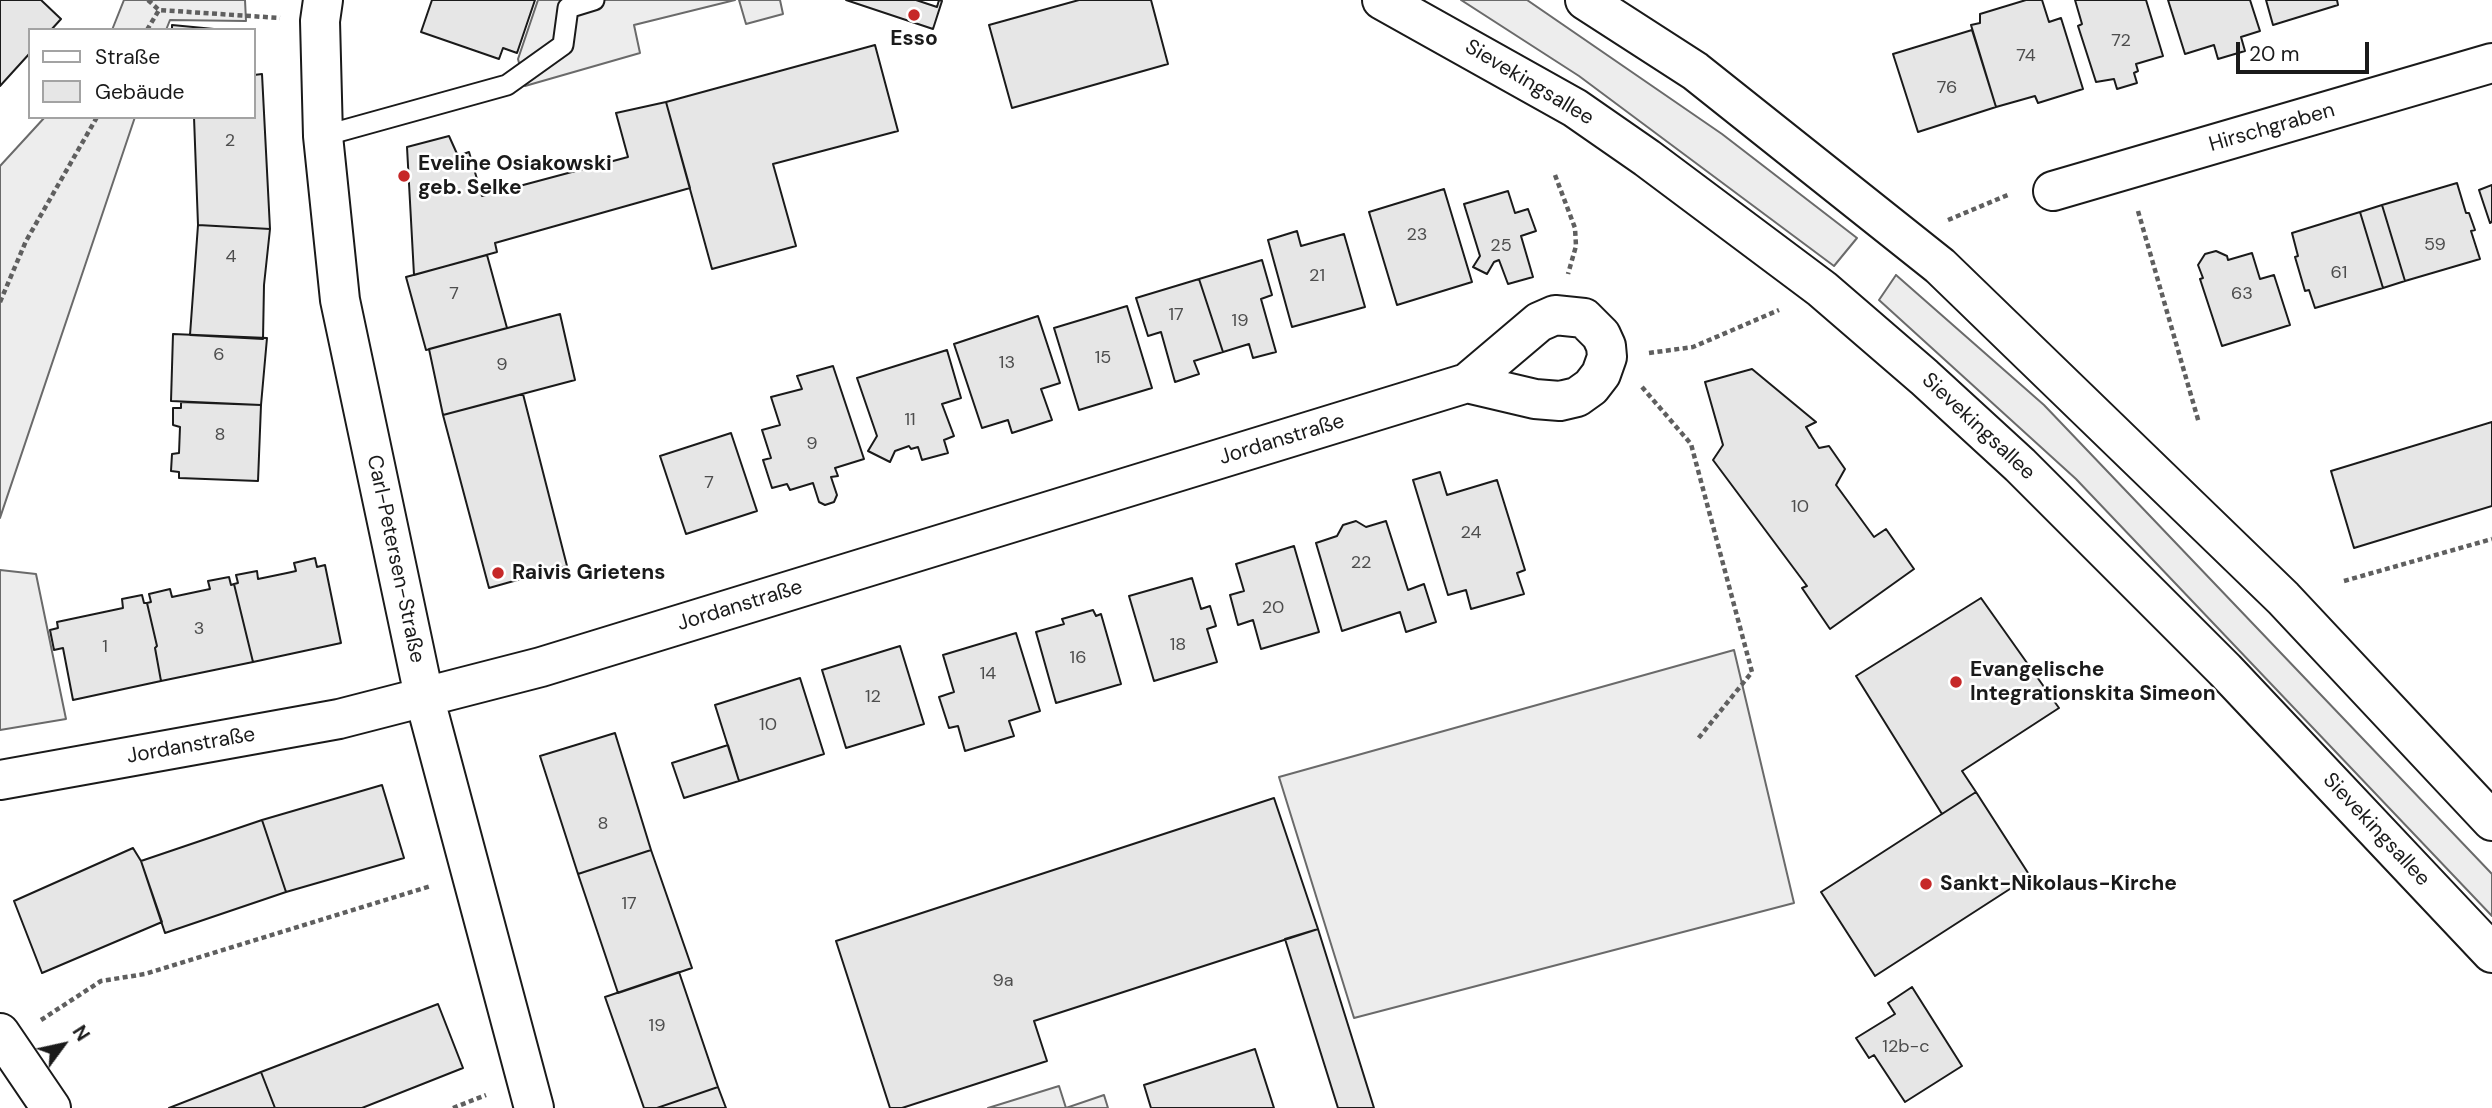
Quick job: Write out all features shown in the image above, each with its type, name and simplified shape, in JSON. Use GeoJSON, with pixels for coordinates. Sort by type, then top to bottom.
{"type":"FeatureCollection","features":[{"type":"Feature","properties":{"kind":"street","name":"Sievekingsallee"},"geometry":{"type":"LineString","coordinates":[[1382,0],[1575,108],[1647,158],[1822,289],[2020,465],[2225,670],[2492,953]]}},
{"type":"Feature","properties":{"kind":"street"},"geometry":{"type":"LineString","coordinates":[[1585,0],[1695,71],[1940,266],[2283,598],[2492,821]]}},
{"type":"Feature","properties":{"kind":"street","name":"Carl-Petersen-Straße"},"geometry":{"type":"LineString","coordinates":[[322,11],[323,136],[340,300],[424,696],[534,1108]]}},
{"type":"Feature","properties":{"kind":"street","name":"Hirschgraben"},"geometry":{"type":"LineString","coordinates":[[2053,191],[2492,63]]}},
{"type":"Feature","properties":{"kind":"street"},"geometry":{"type":"LineString","coordinates":[[1467,383],[1535,399],[1560,401],[1577,397],[1591,387],[1601,374],[1606,358],[1606,346],[1601,335],[1584,318],[1555,315]]}},
{"type":"Feature","properties":{"kind":"street","name":"Jordanstraße"},"geometry":{"type":"LineString","coordinates":[[0,780],[339,719],[541,667],[1467,383],[1528,330],[1555,315]]}},
{"type":"Feature","properties":{"kind":"street"},"geometry":{"type":"LineString","coordinates":[[3,1038],[51,1108]]}},
{"type":"Feature","properties":{"kind":"lane"},"geometry":{"type":"LineString","coordinates":[[323,136],[507,85],[563,45],[568,8],[594,0]]}},
{"type":"Feature","properties":{"kind":"path"},"geometry":{"type":"LineString","coordinates":[[148,0],[159,10],[322,11]]}},
{"type":"Feature","properties":{"kind":"path"},"geometry":{"type":"LineString","coordinates":[[149,28],[159,10]]}},
{"type":"Feature","properties":{"kind":"path"},"geometry":{"type":"LineString","coordinates":[[0,302],[26,241],[96,119]]}},
{"type":"Feature","properties":{"kind":"path"},"geometry":{"type":"LineString","coordinates":[[2126,170],[2199,423]]}},
{"type":"Feature","properties":{"kind":"path"},"geometry":{"type":"LineString","coordinates":[[1555,175],[1575,228],[1576,246],[1555,315]]}},
{"type":"Feature","properties":{"kind":"path"},"geometry":{"type":"LineString","coordinates":[[1942,223],[2021,190],[2053,191]]}},
{"type":"Feature","properties":{"kind":"path"},"geometry":{"type":"LineString","coordinates":[[1606,358],[1693,346],[1779,310]]}},
{"type":"Feature","properties":{"kind":"path"},"geometry":{"type":"LineString","coordinates":[[1606,358],[1638,383],[1691,444],[1752,672],[1697,740]]}},
{"type":"Feature","properties":{"kind":"path"},"geometry":{"type":"LineString","coordinates":[[2344,581],[2492,539]]}},
{"type":"Feature","properties":{"kind":"path"},"geometry":{"type":"LineString","coordinates":[[3,1038],[101,981],[145,974],[471,873]]}},
{"type":"Feature","properties":{"kind":"shaded area"},"geometry":{"type":"Polygon","coordinates":[[[124,0],[245,0],[246,21],[170,20],[167,28],[113,28],[124,0]]]}},
{"type":"Feature","properties":{"kind":"shaded area"},"geometry":{"type":"Polygon","coordinates":[[[538,0],[735,0],[634,25],[640,53],[525,86],[518,59],[538,0]]]}},
{"type":"Feature","properties":{"kind":"shaded area"},"geometry":{"type":"Polygon","coordinates":[[[739,0],[780,0],[783,14],[746,24],[739,0]]]}},
{"type":"Feature","properties":{"kind":"shaded area"},"geometry":{"type":"Polygon","coordinates":[[[1461,0],[1527,0],[1722,134],[1857,238],[1834,266],[1579,76],[1461,0]]]}},
{"type":"Feature","properties":{"kind":"shaded area"},"geometry":{"type":"Polygon","coordinates":[[[43,119],[134,119],[0,518],[0,166],[43,119]]]}},
{"type":"Feature","properties":{"kind":"shaded area"},"geometry":{"type":"Polygon","coordinates":[[[1896,275],[2044,405],[2492,874],[2492,916],[2076,479],[1879,300],[1896,275]]]}},
{"type":"Feature","properties":{"kind":"shaded area"},"geometry":{"type":"Polygon","coordinates":[[[0,570],[36,574],[66,719],[0,730],[0,570]]]}},
{"type":"Feature","properties":{"kind":"shaded area"},"geometry":{"type":"Polygon","coordinates":[[[1734,650],[1794,903],[1354,1018],[1279,777],[1734,650]]]}},
{"type":"Feature","properties":{"kind":"shaded area"},"geometry":{"type":"Polygon","coordinates":[[[1059,1086],[1066,1108],[988,1108],[1059,1086]]]}},
{"type":"Feature","properties":{"kind":"shaded area"},"geometry":{"type":"Polygon","coordinates":[[[1104,1095],[1108,1108],[1066,1108],[1104,1095]]]}},
{"type":"Feature","properties":{"kind":"building"},"geometry":{"type":"Polygon","coordinates":[[[0,0],[41,0],[61,19],[53,28],[28,28],[28,55],[0,86],[0,0]]]}},
{"type":"Feature","properties":{"kind":"building"},"geometry":{"type":"Polygon","coordinates":[[[432,0],[535,0],[517,53],[503,48],[499,59],[421,32],[432,0]]]}},
{"type":"Feature","properties":{"kind":"building","name":"Esso"},"geometry":{"type":"Polygon","coordinates":[[[846,0],[939,0],[942,1],[933,29],[846,0]]]}},
{"type":"Feature","properties":{"kind":"building"},"geometry":{"type":"Polygon","coordinates":[[[916,0],[939,0],[937,7],[916,0]]]}},
{"type":"Feature","properties":{"kind":"building"},"geometry":{"type":"Polygon","coordinates":[[[1079,0],[1151,0],[1168,64],[1012,108],[989,25],[1079,0]]]}},
{"type":"Feature","properties":{"kind":"building"},"geometry":{"type":"Polygon","coordinates":[[[2026,0],[2042,0],[2049,22],[2061,18],[2083,89],[2038,103],[2035,96],[1996,107],[1971,25],[1980,23],[1980,14],[2026,0]]]}},
{"type":"Feature","properties":{"kind":"building"},"geometry":{"type":"Polygon","coordinates":[[[2075,0],[2146,0],[2163,56],[2136,64],[2138,71],[2134,73],[2137,83],[2117,89],[2114,79],[2096,82],[2078,26],[2082,24],[2075,0]]]}},
{"type":"Feature","properties":{"kind":"building"},"geometry":{"type":"Polygon","coordinates":[[[2168,0],[2250,0],[2260,31],[2241,37],[2245,51],[2218,59],[2214,45],[2185,54],[2168,0]]]}},
{"type":"Feature","properties":{"kind":"building"},"geometry":{"type":"Polygon","coordinates":[[[2266,0],[2337,0],[2338,5],[2273,25],[2266,0]]]}},
{"type":"Feature","properties":{"kind":"building"},"geometry":{"type":"Polygon","coordinates":[[[172,25],[204,28],[172,28],[172,25]]]}},
{"type":"Feature","properties":{"kind":"building"},"geometry":{"type":"Polygon","coordinates":[[[1972,30],[1996,107],[1918,132],[1893,54],[1972,30]]]}},
{"type":"Feature","properties":{"kind":"building"},"geometry":{"type":"Polygon","coordinates":[[[875,45],[898,131],[773,164],[796,246],[712,269],[666,102],[875,45]]]}},
{"type":"Feature","properties":{"kind":"building"},"geometry":{"type":"Polygon","coordinates":[[[262,74],[270,229],[198,225],[194,119],[256,119],[256,75],[262,74]]]}},
{"type":"Feature","properties":{"kind":"building"},"geometry":{"type":"Polygon","coordinates":[[[666,102],[690,188],[495,243],[497,252],[414,275],[407,147],[449,136],[458,156],[469,152],[482,196],[628,157],[616,113],[666,102]]]}},
{"type":"Feature","properties":{"kind":"building"},"geometry":{"type":"Polygon","coordinates":[[[2457,183],[2466,213],[2469,213],[2475,230],[2471,231],[2480,259],[2405,281],[2382,205],[2457,183]]]}},
{"type":"Feature","properties":{"kind":"building"},"geometry":{"type":"Polygon","coordinates":[[[2492,185],[2492,222],[2490,223],[2479,190],[2492,185]]]}},
{"type":"Feature","properties":{"kind":"building"},"geometry":{"type":"Polygon","coordinates":[[[1444,189],[1472,282],[1397,305],[1369,212],[1444,189]]]}},
{"type":"Feature","properties":{"kind":"building"},"geometry":{"type":"Polygon","coordinates":[[[1508,191],[1515,213],[1528,209],[1536,231],[1521,236],[1533,277],[1508,284],[1499,260],[1494,262],[1487,274],[1473,267],[1480,256],[1464,204],[1508,191]]]}},
{"type":"Feature","properties":{"kind":"building"},"geometry":{"type":"Polygon","coordinates":[[[2382,205],[2405,281],[2383,288],[2360,212],[2382,205]]]}},
{"type":"Feature","properties":{"kind":"building"},"geometry":{"type":"Polygon","coordinates":[[[2360,212],[2383,288],[2315,308],[2309,290],[2305,291],[2295,257],[2298,256],[2292,233],[2360,212]]]}},
{"type":"Feature","properties":{"kind":"building"},"geometry":{"type":"Polygon","coordinates":[[[198,225],[270,229],[264,285],[263,339],[190,335],[198,225]]]}},
{"type":"Feature","properties":{"kind":"building"},"geometry":{"type":"Polygon","coordinates":[[[1297,231],[1301,246],[1344,234],[1365,307],[1292,327],[1268,240],[1297,231]]]}},
{"type":"Feature","properties":{"kind":"building"},"geometry":{"type":"Polygon","coordinates":[[[2216,251],[2227,256],[2228,260],[2252,253],[2260,279],[2274,275],[2290,325],[2222,346],[2198,265],[2205,254],[2216,251]]]}},
{"type":"Feature","properties":{"kind":"building"},"geometry":{"type":"Polygon","coordinates":[[[487,255],[507,328],[426,350],[406,277],[487,255]]]}},
{"type":"Feature","properties":{"kind":"building"},"geometry":{"type":"Polygon","coordinates":[[[1262,260],[1272,295],[1261,299],[1276,352],[1253,358],[1249,344],[1223,352],[1199,279],[1262,260]]]}},
{"type":"Feature","properties":{"kind":"building"},"geometry":{"type":"Polygon","coordinates":[[[1199,279],[1223,352],[1194,361],[1199,374],[1175,382],[1161,332],[1148,336],[1136,298],[1199,279]]]}},
{"type":"Feature","properties":{"kind":"building"},"geometry":{"type":"Polygon","coordinates":[[[1127,306],[1152,388],[1079,410],[1054,328],[1127,306]]]}},
{"type":"Feature","properties":{"kind":"building"},"geometry":{"type":"Polygon","coordinates":[[[560,314],[575,380],[443,415],[429,349],[560,314]]]}},
{"type":"Feature","properties":{"kind":"building"},"geometry":{"type":"Polygon","coordinates":[[[1038,316],[1060,383],[1041,389],[1052,420],[1012,433],[1008,420],[982,428],[954,344],[1038,316]]]}},
{"type":"Feature","properties":{"kind":"building"},"geometry":{"type":"Polygon","coordinates":[[[173,334],[267,338],[261,405],[171,401],[173,334]]]}},
{"type":"Feature","properties":{"kind":"building"},"geometry":{"type":"Polygon","coordinates":[[[947,350],[961,398],[942,404],[954,436],[944,440],[948,453],[922,460],[918,447],[911,449],[909,446],[895,451],[890,462],[868,451],[877,436],[857,378],[947,350]]]}},
{"type":"Feature","properties":{"kind":"building"},"geometry":{"type":"Polygon","coordinates":[[[833,366],[864,459],[835,468],[838,476],[831,477],[837,495],[834,502],[825,505],[819,502],[813,483],[790,490],[787,484],[772,488],[763,460],[771,458],[762,430],[780,425],[771,397],[802,389],[797,376],[833,366]]]}},
{"type":"Feature","properties":{"kind":"building"},"geometry":{"type":"Polygon","coordinates":[[[1752,369],[1816,422],[1806,427],[1812,437],[1819,448],[1829,446],[1845,469],[1836,485],[1874,537],[1886,529],[1914,569],[1830,629],[1802,588],[1807,586],[1713,460],[1723,445],[1705,382],[1752,369]]]}},
{"type":"Feature","properties":{"kind":"building"},"geometry":{"type":"Polygon","coordinates":[[[523,394],[567,566],[489,588],[443,415],[523,394]]]}},
{"type":"Feature","properties":{"kind":"building"},"geometry":{"type":"Polygon","coordinates":[[[181,402],[261,405],[258,481],[179,478],[179,472],[171,471],[172,454],[179,453],[180,427],[173,425],[173,408],[181,408],[181,402]]]}},
{"type":"Feature","properties":{"kind":"building"},"geometry":{"type":"Polygon","coordinates":[[[2492,422],[2492,506],[2354,548],[2331,471],[2492,422]]]}},
{"type":"Feature","properties":{"kind":"building"},"geometry":{"type":"Polygon","coordinates":[[[731,433],[757,511],[686,534],[660,456],[731,433]]]}},
{"type":"Feature","properties":{"kind":"building"},"geometry":{"type":"Polygon","coordinates":[[[1440,472],[1447,495],[1497,480],[1525,570],[1517,573],[1524,594],[1471,609],[1466,590],[1448,595],[1413,480],[1440,472]]]}},
{"type":"Feature","properties":{"kind":"building"},"geometry":{"type":"Polygon","coordinates":[[[1356,521],[1366,527],[1386,521],[1408,590],[1424,584],[1436,622],[1406,632],[1400,612],[1342,631],[1316,543],[1337,536],[1343,525],[1356,521]]]}},
{"type":"Feature","properties":{"kind":"building"},"geometry":{"type":"Polygon","coordinates":[[[1294,546],[1319,632],[1261,649],[1253,620],[1238,625],[1230,595],[1244,591],[1236,564],[1294,546]]]}},
{"type":"Feature","properties":{"kind":"building"},"geometry":{"type":"Polygon","coordinates":[[[315,558],[317,567],[325,565],[341,643],[253,662],[234,584],[238,583],[236,575],[257,571],[258,579],[287,573],[296,571],[294,563],[315,558]]]}},
{"type":"Feature","properties":{"kind":"building"},"geometry":{"type":"Polygon","coordinates":[[[229,577],[231,585],[234,584],[253,662],[161,681],[155,648],[157,646],[147,603],[151,602],[149,594],[170,589],[172,597],[210,589],[208,581],[229,577]]]}},
{"type":"Feature","properties":{"kind":"building"},"geometry":{"type":"Polygon","coordinates":[[[1192,578],[1201,609],[1210,606],[1216,626],[1207,629],[1217,662],[1154,681],[1129,596],[1192,578]]]}},
{"type":"Feature","properties":{"kind":"building"},"geometry":{"type":"Polygon","coordinates":[[[142,595],[144,603],[147,603],[157,646],[155,648],[161,681],[73,700],[63,648],[54,650],[50,630],[58,628],[57,622],[123,608],[122,599],[142,595]]]}},
{"type":"Feature","properties":{"kind":"building"},"geometry":{"type":"Polygon","coordinates":[[[1981,598],[2059,708],[1962,771],[1976,792],[1942,814],[1856,676],[1981,598]]]}},
{"type":"Feature","properties":{"kind":"building"},"geometry":{"type":"Polygon","coordinates":[[[1093,610],[1096,616],[1101,614],[1121,684],[1056,703],[1036,632],[1064,624],[1062,619],[1093,610]]]}},
{"type":"Feature","properties":{"kind":"building"},"geometry":{"type":"Polygon","coordinates":[[[1016,633],[1040,711],[1009,721],[1014,736],[965,751],[958,726],[949,728],[939,697],[954,692],[943,655],[1016,633]]]}},
{"type":"Feature","properties":{"kind":"building"},"geometry":{"type":"Polygon","coordinates":[[[900,646],[924,724],[846,748],[822,670],[900,646]]]}},
{"type":"Feature","properties":{"kind":"building"},"geometry":{"type":"Polygon","coordinates":[[[800,678],[824,754],[739,781],[715,705],[800,678]]]}},
{"type":"Feature","properties":{"kind":"building"},"geometry":{"type":"Polygon","coordinates":[[[615,733],[651,850],[578,874],[540,756],[615,733]]]}},
{"type":"Feature","properties":{"kind":"building"},"geometry":{"type":"Polygon","coordinates":[[[728,745],[739,781],[684,798],[672,763],[728,745]]]}},
{"type":"Feature","properties":{"kind":"building"},"geometry":{"type":"Polygon","coordinates":[[[382,785],[404,858],[286,892],[262,820],[382,785]]]}},
{"type":"Feature","properties":{"kind":"building","name":"Sankt-Nikolaus-Kirche"},"geometry":{"type":"Polygon","coordinates":[[[1976,792],[2030,876],[1875,976],[1821,892],[1976,792]]]}},
{"type":"Feature","properties":{"kind":"building"},"geometry":{"type":"Polygon","coordinates":[[[1274,798],[1318,929],[1034,1021],[1047,1061],[902,1108],[890,1108],[836,941],[1274,798]]]}},
{"type":"Feature","properties":{"kind":"building"},"geometry":{"type":"Polygon","coordinates":[[[262,820],[286,892],[165,933],[141,861],[262,820]]]}},
{"type":"Feature","properties":{"kind":"building"},"geometry":{"type":"Polygon","coordinates":[[[133,848],[141,861],[162,922],[42,973],[14,901],[133,848]]]}},
{"type":"Feature","properties":{"kind":"building"},"geometry":{"type":"Polygon","coordinates":[[[651,850],[692,968],[618,993],[578,874],[651,850]]]}},
{"type":"Feature","properties":{"kind":"building"},"geometry":{"type":"Polygon","coordinates":[[[1318,929],[1374,1108],[1338,1108],[1285,939],[1318,929]]]}},
{"type":"Feature","properties":{"kind":"building"},"geometry":{"type":"Polygon","coordinates":[[[679,972],[718,1087],[657,1108],[644,1108],[605,997],[679,972]]]}},
{"type":"Feature","properties":{"kind":"building"},"geometry":{"type":"Polygon","coordinates":[[[1912,987],[1962,1066],[1905,1102],[1874,1055],[1869,1058],[1856,1038],[1895,1014],[1888,1003],[1912,987]]]}},
{"type":"Feature","properties":{"kind":"building"},"geometry":{"type":"Polygon","coordinates":[[[438,1004],[463,1068],[362,1108],[275,1108],[261,1072],[438,1004]]]}},
{"type":"Feature","properties":{"kind":"building"},"geometry":{"type":"Polygon","coordinates":[[[1255,1049],[1274,1108],[1151,1108],[1144,1085],[1255,1049]]]}},
{"type":"Feature","properties":{"kind":"building"},"geometry":{"type":"Polygon","coordinates":[[[261,1072],[275,1108],[169,1108],[261,1072]]]}},
{"type":"Feature","properties":{"kind":"building"},"geometry":{"type":"Polygon","coordinates":[[[718,1087],[726,1108],[657,1108],[718,1087]]]}},
{"type":"Feature","properties":{"kind":"place","name":"Esso"},"geometry":{"type":"Point","coordinates":[914,15]}},
{"type":"Feature","properties":{"kind":"place","name":"Eveline Osiakowski geb. Selke"},"geometry":{"type":"Point","coordinates":[404,176]}},
{"type":"Feature","properties":{"kind":"place","name":"Raivis Grietens"},"geometry":{"type":"Point","coordinates":[498,573]}},
{"type":"Feature","properties":{"kind":"place","name":"Evangelische Integrationskita Simeon"},"geometry":{"type":"Point","coordinates":[1956,682]}},
{"type":"Feature","properties":{"kind":"place","name":"Sankt-Nikolaus-Kirche"},"geometry":{"type":"Point","coordinates":[1926,884]}}]}
